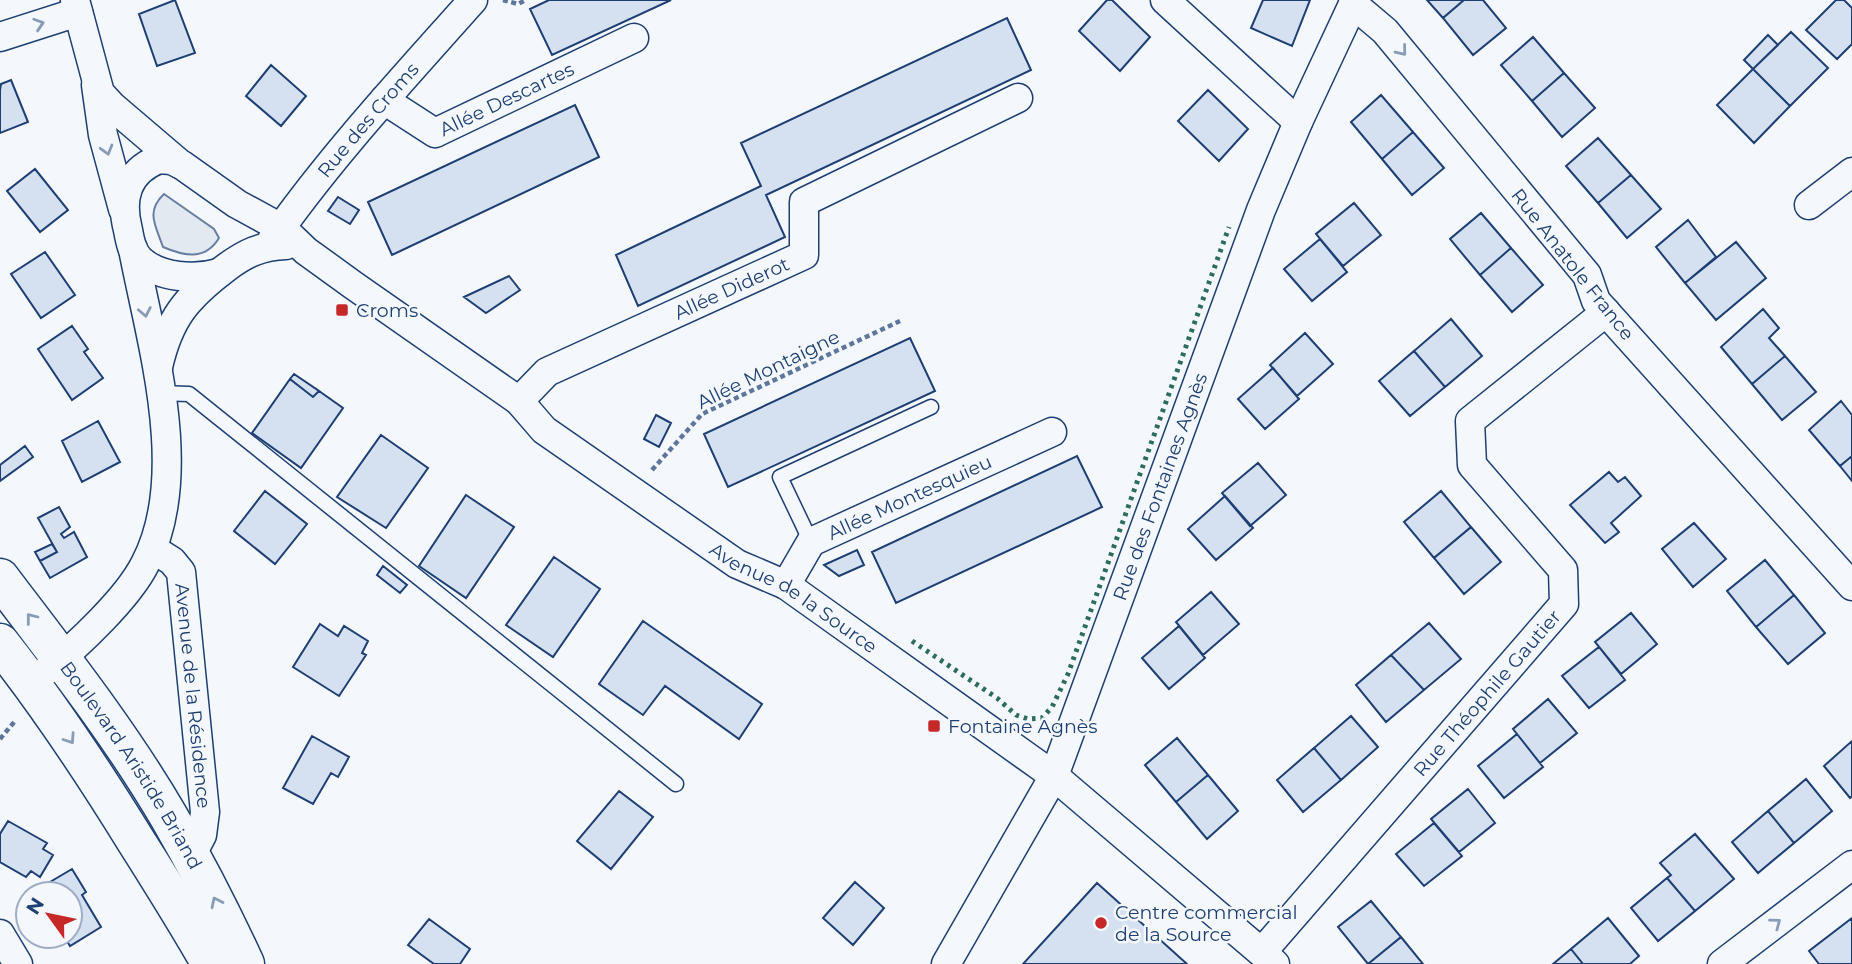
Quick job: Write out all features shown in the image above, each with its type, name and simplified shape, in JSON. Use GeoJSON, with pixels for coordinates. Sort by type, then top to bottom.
{"type":"FeatureCollection","features":[{"type":"Feature","properties":{"kind":"main road","name":"Boulevard Aristide Briand"},"geometry":{"type":"LineString","coordinates":[[0,578],[107,721],[168,815],[245,964]]}},
{"type":"Feature","properties":{"kind":"main road","name":"Boulevard Aristide Briand"},"geometry":{"type":"LineString","coordinates":[[0,643],[32,683],[116,808],[211,964]]}},
{"type":"Feature","properties":{"kind":"street"},"geometry":{"type":"LineString","coordinates":[[1165,0],[1298,121]]}},
{"type":"Feature","properties":{"kind":"street","name":"Rue des Croms"},"geometry":{"type":"LineString","coordinates":[[275,237],[320,175],[468,2]]}},
{"type":"Feature","properties":{"kind":"street","name":"Rue des Fontaines Agnès"},"geometry":{"type":"LineString","coordinates":[[946,964],[1054,776],[1261,210],[1298,121],[1354,2]]}},
{"type":"Feature","properties":{"kind":"street","name":"Rue Anatole France"},"geometry":{"type":"LineString","coordinates":[[1354,2],[1385,31],[1587,275],[1597,301],[1606,313],[1852,586]]}},
{"type":"Feature","properties":{"kind":"street"},"geometry":{"type":"LineString","coordinates":[[0,37],[77,6],[96,85],[103,135],[132,249],[158,384],[167,468],[166,498],[153,548],[133,583],[62,658],[32,683]]}},
{"type":"Feature","properties":{"kind":"street","name":"Allée Descartes"},"geometry":{"type":"LineString","coordinates":[[384,100],[435,133],[634,38]]}},
{"type":"Feature","properties":{"kind":"street"},"geometry":{"type":"LineString","coordinates":[[96,85],[111,106],[182,165]]}},
{"type":"Feature","properties":{"kind":"street","name":"Allée Diderot"},"geometry":{"type":"LineString","coordinates":[[519,401],[547,372],[803,255],[804,202],[1018,98]]}},
{"type":"Feature","properties":{"kind":"street"},"geometry":{"type":"LineString","coordinates":[[124,214],[127,190],[144,166],[159,159],[182,165]]}},
{"type":"Feature","properties":{"kind":"street","name":"Avenue de la Source"},"geometry":{"type":"LineString","coordinates":[[182,165],[236,204],[275,237],[302,247],[519,401],[544,430],[737,564],[786,585],[1054,776],[1268,958]]}},
{"type":"Feature","properties":{"kind":"street"},"geometry":{"type":"LineString","coordinates":[[1809,205],[1852,172]]}},
{"type":"Feature","properties":{"kind":"street"},"geometry":{"type":"LineString","coordinates":[[132,249],[146,264],[170,274],[200,276],[225,268],[245,240],[246,222],[236,204]]}},
{"type":"Feature","properties":{"kind":"street"},"geometry":{"type":"LineString","coordinates":[[158,384],[163,345],[175,319],[193,294],[225,268],[275,237]]}},
{"type":"Feature","properties":{"kind":"street","name":"Rue Théophile Gautier"},"geometry":{"type":"LineString","coordinates":[[1268,958],[1564,604],[1563,570],[1472,465],[1470,421],[1606,313]]}},
{"type":"Feature","properties":{"kind":"street","name":"Allée Montesquieu"},"geometry":{"type":"LineString","coordinates":[[786,585],[811,542],[1052,432]]}},
{"type":"Feature","properties":{"kind":"street","name":"Avenue de la Résidence"},"geometry":{"type":"LineString","coordinates":[[153,548],[172,561],[181,572],[205,811],[202,835],[191,856]]}},
{"type":"Feature","properties":{"kind":"street"},"geometry":{"type":"LineString","coordinates":[[1722,964],[1852,865]]}},
{"type":"Feature","properties":{"kind":"street"},"geometry":{"type":"LineString","coordinates":[[0,934],[18,964]]}},
{"type":"Feature","properties":{"kind":"lane"},"geometry":{"type":"LineString","coordinates":[[158,384],[189,394],[676,784]]}},
{"type":"Feature","properties":{"kind":"lane"},"geometry":{"type":"LineString","coordinates":[[811,542],[780,477],[931,407]]}},
{"type":"Feature","properties":{"kind":"path"},"geometry":{"type":"LineString","coordinates":[[503,0],[518,4],[526,0]]}},
{"type":"Feature","properties":{"kind":"path","name":"Allée Montaigne"},"geometry":{"type":"LineString","coordinates":[[633,492],[702,414],[900,321]]}},
{"type":"Feature","properties":{"kind":"shaded area"},"geometry":{"type":"Polygon","coordinates":[[[164,194],[214,229],[219,238],[213,245],[194,254],[179,253],[163,247],[153,213],[164,194]]]}},
{"type":"Feature","properties":{"kind":"building"},"geometry":{"type":"Polygon","coordinates":[[[175,0],[195,53],[157,66],[139,14],[175,0]]]}},
{"type":"Feature","properties":{"kind":"building"},"geometry":{"type":"Polygon","coordinates":[[[549,0],[671,0],[552,55],[530,9],[549,0]]]}},
{"type":"Feature","properties":{"kind":"building"},"geometry":{"type":"Polygon","coordinates":[[[1107,0],[1112,0],[1150,37],[1120,71],[1079,31],[1107,0]]]}},
{"type":"Feature","properties":{"kind":"building"},"geometry":{"type":"Polygon","coordinates":[[[1263,0],[1310,0],[1292,46],[1251,28],[1263,0]]]}},
{"type":"Feature","properties":{"kind":"building"},"geometry":{"type":"Polygon","coordinates":[[[1427,0],[1464,0],[1443,18],[1427,0]]]}},
{"type":"Feature","properties":{"kind":"building"},"geometry":{"type":"Polygon","coordinates":[[[1464,0],[1483,0],[1506,28],[1473,55],[1443,18],[1464,0]]]}},
{"type":"Feature","properties":{"kind":"building"},"geometry":{"type":"Polygon","coordinates":[[[1836,0],[1844,0],[1852,8],[1852,44],[1837,59],[1806,30],[1836,0]]]}},
{"type":"Feature","properties":{"kind":"building"},"geometry":{"type":"Polygon","coordinates":[[[1007,18],[1031,70],[766,195],[785,237],[638,306],[616,255],[761,186],[741,143],[1007,18]]]}},
{"type":"Feature","properties":{"kind":"building"},"geometry":{"type":"Polygon","coordinates":[[[1791,32],[1828,68],[1790,106],[1753,69],[1791,32]]]}},
{"type":"Feature","properties":{"kind":"building"},"geometry":{"type":"Polygon","coordinates":[[[1768,35],[1778,45],[1753,69],[1744,60],[1768,35]]]}},
{"type":"Feature","properties":{"kind":"building"},"geometry":{"type":"Polygon","coordinates":[[[1533,37],[1564,73],[1532,101],[1501,65],[1533,37]]]}},
{"type":"Feature","properties":{"kind":"building"},"geometry":{"type":"Polygon","coordinates":[[[271,65],[306,96],[281,126],[246,96],[271,65]]]}},
{"type":"Feature","properties":{"kind":"building"},"geometry":{"type":"Polygon","coordinates":[[[1753,69],[1790,106],[1754,143],[1717,105],[1753,69]]]}},
{"type":"Feature","properties":{"kind":"building"},"geometry":{"type":"Polygon","coordinates":[[[1564,73],[1595,108],[1562,137],[1532,101],[1564,73]]]}},
{"type":"Feature","properties":{"kind":"building"},"geometry":{"type":"Polygon","coordinates":[[[11,80],[28,122],[0,133],[1,84],[11,80]]]}},
{"type":"Feature","properties":{"kind":"building"},"geometry":{"type":"Polygon","coordinates":[[[1208,90],[1248,129],[1219,161],[1178,121],[1208,90]]]}},
{"type":"Feature","properties":{"kind":"building"},"geometry":{"type":"Polygon","coordinates":[[[1381,95],[1413,132],[1382,159],[1351,122],[1381,95]]]}},
{"type":"Feature","properties":{"kind":"building"},"geometry":{"type":"Polygon","coordinates":[[[575,105],[599,157],[392,255],[368,202],[575,105]]]}},
{"type":"Feature","properties":{"kind":"building"},"geometry":{"type":"Polygon","coordinates":[[[1413,132],[1444,168],[1412,195],[1382,159],[1413,132]]]}},
{"type":"Feature","properties":{"kind":"building"},"geometry":{"type":"Polygon","coordinates":[[[1598,138],[1631,175],[1598,203],[1566,166],[1598,138]]]}},
{"type":"Feature","properties":{"kind":"building"},"geometry":{"type":"Polygon","coordinates":[[[35,169],[68,210],[40,232],[7,191],[35,169]]]}},
{"type":"Feature","properties":{"kind":"building"},"geometry":{"type":"Polygon","coordinates":[[[1631,175],[1661,209],[1627,238],[1598,203],[1631,175]]]}},
{"type":"Feature","properties":{"kind":"building"},"geometry":{"type":"Polygon","coordinates":[[[338,197],[359,210],[350,224],[328,211],[338,197]]]}},
{"type":"Feature","properties":{"kind":"building"},"geometry":{"type":"Polygon","coordinates":[[[1354,203],[1381,235],[1343,266],[1316,234],[1354,203]]]}},
{"type":"Feature","properties":{"kind":"building"},"geometry":{"type":"Polygon","coordinates":[[[1481,213],[1511,248],[1480,275],[1450,239],[1481,213]]]}},
{"type":"Feature","properties":{"kind":"building"},"geometry":{"type":"Polygon","coordinates":[[[1688,220],[1716,257],[1685,283],[1656,247],[1688,220]]]}},
{"type":"Feature","properties":{"kind":"building"},"geometry":{"type":"Polygon","coordinates":[[[1320,239],[1347,272],[1312,301],[1284,269],[1320,239]]]}},
{"type":"Feature","properties":{"kind":"building"},"geometry":{"type":"Polygon","coordinates":[[[1736,242],[1766,278],[1716,320],[1685,283],[1736,242]]]}},
{"type":"Feature","properties":{"kind":"building"},"geometry":{"type":"Polygon","coordinates":[[[1511,248],[1543,285],[1512,312],[1480,275],[1511,248]]]}},
{"type":"Feature","properties":{"kind":"building"},"geometry":{"type":"Polygon","coordinates":[[[45,252],[75,295],[41,318],[11,274],[45,252]]]}},
{"type":"Feature","properties":{"kind":"building"},"geometry":{"type":"Polygon","coordinates":[[[509,276],[520,290],[486,313],[464,297],[509,276]]]}},
{"type":"Feature","properties":{"kind":"building"},"geometry":{"type":"Polygon","coordinates":[[[1763,309],[1779,328],[1769,338],[1785,356],[1752,384],[1721,347],[1763,309]]]}},
{"type":"Feature","properties":{"kind":"building"},"geometry":{"type":"Polygon","coordinates":[[[1451,319],[1482,356],[1445,387],[1414,351],[1451,319]]]}},
{"type":"Feature","properties":{"kind":"building"},"geometry":{"type":"Polygon","coordinates":[[[72,326],[88,349],[84,352],[103,378],[72,400],[38,349],[72,326]]]}},
{"type":"Feature","properties":{"kind":"building"},"geometry":{"type":"Polygon","coordinates":[[[1305,333],[1333,364],[1297,396],[1270,365],[1305,333]]]}},
{"type":"Feature","properties":{"kind":"building"},"geometry":{"type":"Polygon","coordinates":[[[910,338],[935,391],[728,487],[704,434],[910,338]]]}},
{"type":"Feature","properties":{"kind":"building"},"geometry":{"type":"Polygon","coordinates":[[[1414,351],[1445,387],[1410,416],[1379,381],[1414,351]]]}},
{"type":"Feature","properties":{"kind":"building"},"geometry":{"type":"Polygon","coordinates":[[[1785,356],[1816,392],[1782,420],[1752,384],[1785,356]]]}},
{"type":"Feature","properties":{"kind":"building"},"geometry":{"type":"Polygon","coordinates":[[[1273,368],[1299,399],[1265,429],[1238,399],[1273,368]]]}},
{"type":"Feature","properties":{"kind":"building"},"geometry":{"type":"Polygon","coordinates":[[[294,374],[319,391],[313,397],[290,379],[294,374]]]}},
{"type":"Feature","properties":{"kind":"building"},"geometry":{"type":"Polygon","coordinates":[[[290,379],[313,397],[319,391],[343,408],[301,468],[252,433],[290,379]]]}},
{"type":"Feature","properties":{"kind":"building"},"geometry":{"type":"Polygon","coordinates":[[[1841,401],[1852,415],[1852,456],[1840,466],[1809,430],[1841,401]]]}},
{"type":"Feature","properties":{"kind":"building"},"geometry":{"type":"Polygon","coordinates":[[[656,415],[671,423],[659,447],[644,439],[656,415]]]}},
{"type":"Feature","properties":{"kind":"building"},"geometry":{"type":"Polygon","coordinates":[[[98,421],[120,462],[82,482],[62,441],[98,421]]]}},
{"type":"Feature","properties":{"kind":"building"},"geometry":{"type":"Polygon","coordinates":[[[381,435],[428,468],[386,528],[337,497],[381,435]]]}},
{"type":"Feature","properties":{"kind":"building"},"geometry":{"type":"Polygon","coordinates":[[[25,446],[33,457],[0,481],[0,465],[25,446]]]}},
{"type":"Feature","properties":{"kind":"building"},"geometry":{"type":"Polygon","coordinates":[[[1077,456],[1102,507],[896,603],[872,552],[1077,456]]]}},
{"type":"Feature","properties":{"kind":"building"},"geometry":{"type":"Polygon","coordinates":[[[1852,456],[1852,481],[1840,466],[1852,456]]]}},
{"type":"Feature","properties":{"kind":"building"},"geometry":{"type":"Polygon","coordinates":[[[1258,463],[1286,495],[1250,526],[1222,493],[1258,463]]]}},
{"type":"Feature","properties":{"kind":"building"},"geometry":{"type":"Polygon","coordinates":[[[1609,472],[1618,482],[1625,477],[1641,496],[1611,523],[1619,532],[1605,543],[1570,505],[1609,472]]]}},
{"type":"Feature","properties":{"kind":"building"},"geometry":{"type":"Polygon","coordinates":[[[265,491],[307,524],[275,564],[234,531],[265,491]]]}},
{"type":"Feature","properties":{"kind":"building"},"geometry":{"type":"Polygon","coordinates":[[[1441,491],[1471,527],[1434,558],[1404,522],[1441,491]]]}},
{"type":"Feature","properties":{"kind":"building"},"geometry":{"type":"Polygon","coordinates":[[[466,495],[514,527],[466,598],[419,566],[466,495]]]}},
{"type":"Feature","properties":{"kind":"building"},"geometry":{"type":"Polygon","coordinates":[[[1225,496],[1253,528],[1216,560],[1188,529],[1225,496]]]}},
{"type":"Feature","properties":{"kind":"building"},"geometry":{"type":"Polygon","coordinates":[[[59,507],[70,527],[61,534],[64,538],[74,532],[87,557],[50,578],[40,561],[57,552],[38,518],[59,507]]]}},
{"type":"Feature","properties":{"kind":"building"},"geometry":{"type":"Polygon","coordinates":[[[1694,523],[1726,559],[1693,587],[1662,549],[1694,523]]]}},
{"type":"Feature","properties":{"kind":"building"},"geometry":{"type":"Polygon","coordinates":[[[1471,527],[1501,562],[1464,594],[1434,558],[1471,527]]]}},
{"type":"Feature","properties":{"kind":"building"},"geometry":{"type":"Polygon","coordinates":[[[52,544],[57,552],[40,561],[35,552],[52,544]]]}},
{"type":"Feature","properties":{"kind":"building"},"geometry":{"type":"Polygon","coordinates":[[[857,550],[864,565],[839,576],[824,565],[857,550]]]}},
{"type":"Feature","properties":{"kind":"building"},"geometry":{"type":"Polygon","coordinates":[[[554,557],[600,589],[553,657],[506,625],[554,557]]]}},
{"type":"Feature","properties":{"kind":"building"},"geometry":{"type":"Polygon","coordinates":[[[1765,560],[1794,595],[1756,627],[1727,591],[1765,560]]]}},
{"type":"Feature","properties":{"kind":"building"},"geometry":{"type":"Polygon","coordinates":[[[383,566],[407,585],[400,593],[377,575],[383,566]]]}},
{"type":"Feature","properties":{"kind":"building"},"geometry":{"type":"Polygon","coordinates":[[[1211,592],[1239,624],[1203,655],[1176,622],[1211,592]]]}},
{"type":"Feature","properties":{"kind":"building"},"geometry":{"type":"Polygon","coordinates":[[[1794,595],[1825,633],[1788,664],[1756,627],[1794,595]]]}},
{"type":"Feature","properties":{"kind":"building"},"geometry":{"type":"Polygon","coordinates":[[[1631,613],[1657,644],[1621,674],[1595,642],[1631,613]]]}},
{"type":"Feature","properties":{"kind":"building"},"geometry":{"type":"Polygon","coordinates":[[[643,621],[762,704],[739,739],[665,686],[643,715],[599,684],[643,621]]]}},
{"type":"Feature","properties":{"kind":"building"},"geometry":{"type":"Polygon","coordinates":[[[1429,623],[1461,659],[1424,690],[1391,655],[1429,623]]]}},
{"type":"Feature","properties":{"kind":"building"},"geometry":{"type":"Polygon","coordinates":[[[320,624],[338,636],[344,626],[368,641],[362,653],[366,655],[339,696],[293,667],[320,624]]]}},
{"type":"Feature","properties":{"kind":"building"},"geometry":{"type":"Polygon","coordinates":[[[1179,626],[1205,658],[1169,689],[1142,658],[1179,626]]]}},
{"type":"Feature","properties":{"kind":"building"},"geometry":{"type":"Polygon","coordinates":[[[1599,647],[1625,680],[1589,708],[1562,676],[1599,647]]]}},
{"type":"Feature","properties":{"kind":"building"},"geometry":{"type":"Polygon","coordinates":[[[1391,655],[1424,690],[1386,722],[1356,685],[1391,655]]]}},
{"type":"Feature","properties":{"kind":"building"},"geometry":{"type":"Polygon","coordinates":[[[1548,699],[1577,733],[1540,763],[1513,729],[1548,699]]]}},
{"type":"Feature","properties":{"kind":"building"},"geometry":{"type":"Polygon","coordinates":[[[1351,716],[1378,747],[1341,780],[1314,748],[1351,716]]]}},
{"type":"Feature","properties":{"kind":"building"},"geometry":{"type":"Polygon","coordinates":[[[1517,734],[1543,767],[1504,798],[1478,766],[1517,734]]]}},
{"type":"Feature","properties":{"kind":"building"},"geometry":{"type":"Polygon","coordinates":[[[312,736],[349,757],[338,777],[331,773],[313,804],[283,788],[312,736]]]}},
{"type":"Feature","properties":{"kind":"building"},"geometry":{"type":"Polygon","coordinates":[[[1177,738],[1208,775],[1176,802],[1145,765],[1177,738]]]}},
{"type":"Feature","properties":{"kind":"building"},"geometry":{"type":"Polygon","coordinates":[[[1852,741],[1852,796],[1850,798],[1824,766],[1852,741]]]}},
{"type":"Feature","properties":{"kind":"building"},"geometry":{"type":"Polygon","coordinates":[[[1314,748],[1341,780],[1303,812],[1277,780],[1314,748]]]}},
{"type":"Feature","properties":{"kind":"building"},"geometry":{"type":"Polygon","coordinates":[[[1208,775],[1238,811],[1207,839],[1176,802],[1208,775]]]}},
{"type":"Feature","properties":{"kind":"building"},"geometry":{"type":"Polygon","coordinates":[[[1806,779],[1832,811],[1794,843],[1768,811],[1806,779]]]}},
{"type":"Feature","properties":{"kind":"building"},"geometry":{"type":"Polygon","coordinates":[[[1468,789],[1495,823],[1459,852],[1431,819],[1468,789]]]}},
{"type":"Feature","properties":{"kind":"building"},"geometry":{"type":"Polygon","coordinates":[[[619,791],[653,817],[611,869],[577,841],[619,791]]]}},
{"type":"Feature","properties":{"kind":"building"},"geometry":{"type":"Polygon","coordinates":[[[1768,811],[1794,843],[1758,873],[1732,842],[1768,811]]]}},
{"type":"Feature","properties":{"kind":"building"},"geometry":{"type":"Polygon","coordinates":[[[8,821],[47,843],[43,849],[53,855],[40,877],[31,871],[26,877],[0,862],[0,834],[8,821]]]}},
{"type":"Feature","properties":{"kind":"building"},"geometry":{"type":"Polygon","coordinates":[[[1434,823],[1462,856],[1424,886],[1396,854],[1434,823]]]}},
{"type":"Feature","properties":{"kind":"building"},"geometry":{"type":"Polygon","coordinates":[[[1695,834],[1734,879],[1695,911],[1667,878],[1671,875],[1660,863],[1695,834]]]}},
{"type":"Feature","properties":{"kind":"building"},"geometry":{"type":"Polygon","coordinates":[[[72,869],[79,880],[53,880],[72,869]]]}},
{"type":"Feature","properties":{"kind":"building"},"geometry":{"type":"Polygon","coordinates":[[[1667,878],[1695,911],[1658,941],[1631,908],[1667,878]]]}},
{"type":"Feature","properties":{"kind":"building"},"geometry":{"type":"Polygon","coordinates":[[[855,882],[884,908],[853,945],[823,918],[855,882]]]}},
{"type":"Feature","properties":{"kind":"building","name":"Centre commercial de la Source"},"geometry":{"type":"Polygon","coordinates":[[[1097,883],[1187,964],[1023,964],[1097,883]]]}},
{"type":"Feature","properties":{"kind":"building"},"geometry":{"type":"Polygon","coordinates":[[[84,898],[101,927],[84,937],[84,898]]]}},
{"type":"Feature","properties":{"kind":"building"},"geometry":{"type":"Polygon","coordinates":[[[1371,901],[1401,937],[1368,964],[1338,927],[1371,901]]]}},
{"type":"Feature","properties":{"kind":"building"},"geometry":{"type":"Polygon","coordinates":[[[1608,918],[1639,956],[1630,964],[1583,964],[1571,949],[1608,918]]]}},
{"type":"Feature","properties":{"kind":"building"},"geometry":{"type":"Polygon","coordinates":[[[1852,918],[1852,964],[1819,964],[1809,951],[1852,918]]]}},
{"type":"Feature","properties":{"kind":"building"},"geometry":{"type":"Polygon","coordinates":[[[429,919],[470,949],[460,964],[434,964],[408,945],[429,919]]]}},
{"type":"Feature","properties":{"kind":"building"},"geometry":{"type":"Polygon","coordinates":[[[1401,937],[1423,964],[1368,964],[1401,937]]]}},
{"type":"Feature","properties":{"kind":"building"},"geometry":{"type":"Polygon","coordinates":[[[1571,949],[1583,964],[1553,964],[1571,949]]]}},
{"type":"Feature","properties":{"kind":"hedge"},"geometry":{"type":"LineString","coordinates":[[912,641],[997,698],[1016,715],[1028,719],[1042,718],[1052,707],[1068,674],[1229,227]]}},
{"type":"Feature","properties":{"kind":"place","name":"Croms"},"geometry":{"type":"Point","coordinates":[342,310]}},
{"type":"Feature","properties":{"kind":"place","name":"Fontaine Agnès"},"geometry":{"type":"Point","coordinates":[934,726]}},
{"type":"Feature","properties":{"kind":"place","name":"Centre commercial de la Source"},"geometry":{"type":"Point","coordinates":[1101,923]}}]}
